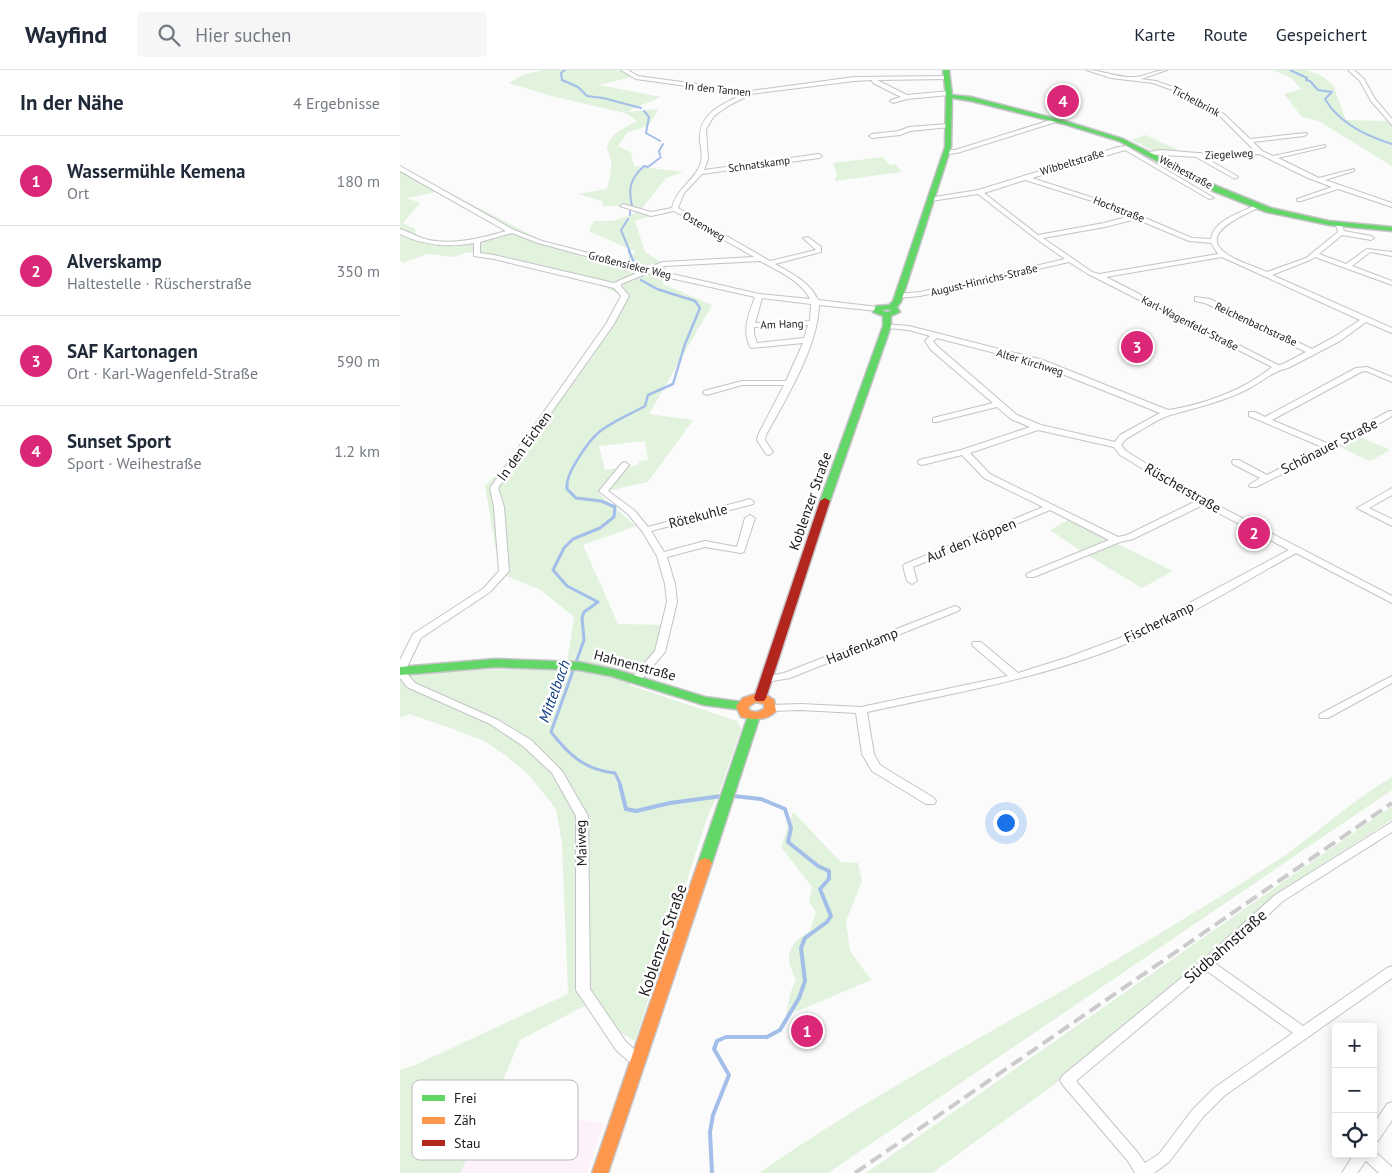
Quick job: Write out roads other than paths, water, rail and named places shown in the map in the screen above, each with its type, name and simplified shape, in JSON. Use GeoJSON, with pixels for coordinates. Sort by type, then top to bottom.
{"type":"FeatureCollection","features":[{"type":"Feature","properties":{"kind":"street","name":"In den Tannen"},"geometry":{"type":"LineString","coordinates":[[624,70],[636,77],[652,80],[750,93],[854,79],[947,74]]}},
{"type":"Feature","properties":{"kind":"street","name":"Tichelbrink"},"geometry":{"type":"LineString","coordinates":[[1089,70],[1111,76],[1164,84],[1209,106],[1232,122],[1260,152],[1318,180],[1392,205]]}},
{"type":"Feature","properties":{"kind":"street","name":"Tichelbrink"},"geometry":{"type":"LineString","coordinates":[[1134,79],[1164,70]]}},
{"type":"Feature","properties":{"kind":"street"},"geometry":{"type":"LineString","coordinates":[[1351,70],[1362,80],[1373,100],[1392,123]]}},
{"type":"Feature","properties":{"kind":"street","name":"Koblenzer Straße"},"geometry":{"type":"LineString","coordinates":[[760,698],[886,313],[897,302],[946,152],[949,99],[947,74]]}},
{"type":"Feature","properties":{"kind":"street"},"geometry":{"type":"LineString","coordinates":[[874,79],[875,82],[906,97]]}},
{"type":"Feature","properties":{"kind":"street"},"geometry":{"type":"LineString","coordinates":[[700,172],[706,155],[702,136],[708,119],[718,109],[750,93]]}},
{"type":"Feature","properties":{"kind":"street"},"geometry":{"type":"LineString","coordinates":[[893,101],[906,97],[949,99]]}},
{"type":"Feature","properties":{"kind":"street","name":"Weihestraße"},"geometry":{"type":"LineString","coordinates":[[949,99],[982,102],[1120,140],[1151,153],[1200,180],[1256,207],[1340,229],[1392,229]]}},
{"type":"Feature","properties":{"kind":"street","name":"Weihestraße"},"geometry":{"type":"LineString","coordinates":[[949,99],[982,102]]}},
{"type":"Feature","properties":{"kind":"street"},"geometry":{"type":"LineString","coordinates":[[946,152],[955,152],[1054,121]]}},
{"type":"Feature","properties":{"kind":"street"},"geometry":{"type":"LineString","coordinates":[[872,136],[900,133],[909,129],[948,126]]}},
{"type":"Feature","properties":{"kind":"street"},"geometry":{"type":"LineString","coordinates":[[1250,141],[1304,134]]}},
{"type":"Feature","properties":{"kind":"street"},"geometry":{"type":"LineString","coordinates":[[1272,158],[1322,146]]}},
{"type":"Feature","properties":{"kind":"street","name":"Wibbeltstraße"},"geometry":{"type":"LineString","coordinates":[[931,199],[978,192],[1084,157],[1120,148],[1126,148],[1211,198]]}},
{"type":"Feature","properties":{"kind":"street","name":"Ziegelweg"},"geometry":{"type":"LineString","coordinates":[[1151,153],[1161,152],[1197,156],[1260,152]]}},
{"type":"Feature","properties":{"kind":"street","name":"Schnatskamp"},"geometry":{"type":"LineString","coordinates":[[700,172],[819,156]]}},
{"type":"Feature","properties":{"kind":"street","name":"Ziegelweg"},"geometry":{"type":"LineString","coordinates":[[1197,156],[1235,177]]}},
{"type":"Feature","properties":{"kind":"street","name":"Großensieker Weg"},"geometry":{"type":"LineString","coordinates":[[400,168],[512,230],[540,242],[646,270],[759,296],[886,313]]}},
{"type":"Feature","properties":{"kind":"street"},"geometry":{"type":"LineString","coordinates":[[1318,180],[1352,170]]}},
{"type":"Feature","properties":{"kind":"street","name":"Ostenweg"},"geometry":{"type":"LineString","coordinates":[[700,172],[677,197],[675,210],[793,277],[808,289],[815,303]]}},
{"type":"Feature","properties":{"kind":"street","name":"Hochstraße"},"geometry":{"type":"LineString","coordinates":[[1024,177],[1082,195],[1138,216],[1191,240],[1214,241]]}},
{"type":"Feature","properties":{"kind":"street"},"geometry":{"type":"LineString","coordinates":[[1200,180],[1197,182],[1205,191],[1203,193]]}},
{"type":"Feature","properties":{"kind":"street"},"geometry":{"type":"LineString","coordinates":[[1298,200],[1336,187]]}},
{"type":"Feature","properties":{"kind":"street","name":"Karl-Wagenfeld-Straße"},"geometry":{"type":"LineString","coordinates":[[978,192],[1037,238],[1090,273],[1275,369]]}},
{"type":"Feature","properties":{"kind":"street"},"geometry":{"type":"LineString","coordinates":[[623,206],[651,214],[675,210]]}},
{"type":"Feature","properties":{"kind":"street"},"geometry":{"type":"LineString","coordinates":[[1256,207],[1224,224],[1214,236],[1214,241],[1223,255],[1392,330]]}},
{"type":"Feature","properties":{"kind":"street"},"geometry":{"type":"LineString","coordinates":[[1037,238],[1105,225],[1138,216]]}},
{"type":"Feature","properties":{"kind":"street"},"geometry":{"type":"LineString","coordinates":[[1265,275],[1315,255],[1340,229],[1371,238]]}},
{"type":"Feature","properties":{"kind":"street"},"geometry":{"type":"LineString","coordinates":[[400,231],[414,239],[443,244],[477,242],[512,230]]}},
{"type":"Feature","properties":{"kind":"street"},"geometry":{"type":"LineString","coordinates":[[770,263],[819,251],[819,248],[806,238]]}},
{"type":"Feature","properties":{"kind":"street"},"geometry":{"type":"LineString","coordinates":[[477,242],[476,255],[479,256],[494,257],[617,286],[618,283],[635,277],[646,270]]}},
{"type":"Feature","properties":{"kind":"street"},"geometry":{"type":"LineString","coordinates":[[1346,266],[1369,250],[1392,254]]}},
{"type":"Feature","properties":{"kind":"street"},"geometry":{"type":"LineString","coordinates":[[1099,276],[1223,255]]}},
{"type":"Feature","properties":{"kind":"street"},"geometry":{"type":"LineString","coordinates":[[1315,255],[1392,284]]}},
{"type":"Feature","properties":{"kind":"street","name":"Ostenweg"},"geometry":{"type":"LineString","coordinates":[[646,270],[663,264],[762,259]]}},
{"type":"Feature","properties":{"kind":"street","name":"August-Hinrichs-Straße"},"geometry":{"type":"LineString","coordinates":[[898,296],[920,294],[1070,260]]}},
{"type":"Feature","properties":{"kind":"street","name":"In den Eichen"},"geometry":{"type":"LineString","coordinates":[[400,670],[417,636],[487,590],[504,571],[499,507],[494,488],[610,324],[625,296],[617,286]]}},
{"type":"Feature","properties":{"kind":"street","name":"Am Hang"},"geometry":{"type":"LineString","coordinates":[[759,296],[750,325],[754,346],[808,340]]}},
{"type":"Feature","properties":{"kind":"street","name":"Reichenbachstraße"},"geometry":{"type":"LineString","coordinates":[[1198,299],[1313,352]]}},
{"type":"Feature","properties":{"kind":"street"},"geometry":{"type":"LineString","coordinates":[[769,452],[762,440],[762,435],[777,409],[808,340],[814,323],[815,303]]}},
{"type":"Feature","properties":{"kind":"street","name":"Alter Kirchweg"},"geometry":{"type":"LineString","coordinates":[[886,313],[909,328],[1040,362],[1167,413]]}},
{"type":"Feature","properties":{"kind":"street"},"geometry":{"type":"LineString","coordinates":[[1117,445],[1123,437],[1167,413],[1183,412],[1245,387],[1275,369],[1285,366],[1337,339],[1366,319]]}},
{"type":"Feature","properties":{"kind":"street","name":"Am Hang"},"geometry":{"type":"LineString","coordinates":[[750,325],[814,323]]}},
{"type":"Feature","properties":{"kind":"street","name":"Rüscherstraße"},"geometry":{"type":"LineString","coordinates":[[936,335],[929,341],[934,348],[1014,417],[1038,427],[1117,445],[1123,452],[1159,476],[1203,501],[1392,600]]}},
{"type":"Feature","properties":{"kind":"street"},"geometry":{"type":"LineString","coordinates":[[1267,419],[1359,370],[1367,369],[1392,380]]}},
{"type":"Feature","properties":{"kind":"street"},"geometry":{"type":"LineString","coordinates":[[707,393],[742,384],[788,383]]}},
{"type":"Feature","properties":{"kind":"street"},"geometry":{"type":"LineString","coordinates":[[936,420],[998,404]]}},
{"type":"Feature","properties":{"kind":"street","name":"Schönauer Straße"},"geometry":{"type":"LineString","coordinates":[[1253,485],[1392,413]]}},
{"type":"Feature","properties":{"kind":"street"},"geometry":{"type":"LineString","coordinates":[[1252,414],[1329,446]]}},
{"type":"Feature","properties":{"kind":"street"},"geometry":{"type":"LineString","coordinates":[[922,462],[964,452],[1038,427]]}},
{"type":"Feature","properties":{"kind":"street"},"geometry":{"type":"LineString","coordinates":[[964,452],[987,476],[1048,508],[1117,540]]}},
{"type":"Feature","properties":{"kind":"street","name":"Schönauer Straße"},"geometry":{"type":"LineString","coordinates":[[1236,462],[1267,478]]}},
{"type":"Feature","properties":{"kind":"street"},"geometry":{"type":"LineString","coordinates":[[625,466],[603,491],[631,512],[646,530],[662,556],[670,584],[672,602],[660,652],[635,680]]}},
{"type":"Feature","properties":{"kind":"street"},"geometry":{"type":"LineString","coordinates":[[1392,491],[1362,508],[1392,523]]}},
{"type":"Feature","properties":{"kind":"street"},"geometry":{"type":"LineString","coordinates":[[1032,575],[1117,540],[1130,537],[1203,501]]}},
{"type":"Feature","properties":{"kind":"street","name":"Rötekuhle"},"geometry":{"type":"LineString","coordinates":[[646,530],[750,502]]}},
{"type":"Feature","properties":{"kind":"street","name":"Auf den Köppen"},"geometry":{"type":"LineString","coordinates":[[912,580],[908,566],[1048,508]]}},
{"type":"Feature","properties":{"kind":"street"},"geometry":{"type":"LineString","coordinates":[[662,556],[705,544],[741,550],[750,518]]}},
{"type":"Feature","properties":{"kind":"street","name":"Fischerkamp"},"geometry":{"type":"LineString","coordinates":[[771,708],[802,707],[861,710],[1016,677],[1070,660],[1137,635],[1170,619],[1295,550]]}},
{"type":"Feature","properties":{"kind":"street","name":"Haufenkamp"},"geometry":{"type":"LineString","coordinates":[[767,678],[786,676],[955,609]]}},
{"type":"Feature","properties":{"kind":"street"},"geometry":{"type":"LineString","coordinates":[[977,644],[1016,677]]}},
{"type":"Feature","properties":{"kind":"street","name":"Hahnenstraße"},"geometry":{"type":"LineString","coordinates":[[400,670],[463,662],[519,661],[577,666],[635,680],[716,704],[742,706]]}},
{"type":"Feature","properties":{"kind":"street","name":"Maiweg"},"geometry":{"type":"LineString","coordinates":[[400,670],[411,684],[494,722],[527,743],[556,771],[582,816],[583,990],[620,1046],[638,1060]]}},
{"type":"Feature","properties":{"kind":"street"},"geometry":{"type":"LineString","coordinates":[[1324,716],[1392,678]]}},
{"type":"Feature","properties":{"kind":"street"},"geometry":{"type":"LineString","coordinates":[[760,698],[770,703],[771,708],[763,716],[746,714],[742,706],[751,699],[760,698]]}},
{"type":"Feature","properties":{"kind":"street"},"geometry":{"type":"LineString","coordinates":[[861,710],[868,754],[876,768],[930,801]]}},
{"type":"Feature","properties":{"kind":"street","name":"Koblenzer Straße"},"geometry":{"type":"LineString","coordinates":[[600,1173],[754,716]]}},
{"type":"Feature","properties":{"kind":"street","name":"Südbahnstraße"},"geometry":{"type":"LineString","coordinates":[[1143,1173],[1133,1157],[1067,1080],[1207,964],[1279,898],[1392,826]]}},
{"type":"Feature","properties":{"kind":"street"},"geometry":{"type":"LineString","coordinates":[[1207,964],[1302,1033]]}},
{"type":"Feature","properties":{"kind":"street"},"geometry":{"type":"LineString","coordinates":[[1143,1173],[1164,1158],[1198,1113],[1219,1092],[1392,971]]}},
{"type":"Feature","properties":{"kind":"street"},"geometry":{"type":"LineString","coordinates":[[1377,1131],[1392,1108]]}},
{"type":"Feature","properties":{"kind":"street"},"geometry":{"type":"LineString","coordinates":[[1349,1173],[1359,1158]]}},
{"type":"Feature","properties":{"kind":"street"},"geometry":{"type":"LineString","coordinates":[[1372,1158],[1389,1173]]}},
{"type":"Feature","properties":{"kind":"waterway","name":"Mittelbach"},"geometry":{"type":"LineString","coordinates":[[565,70],[561,73],[562,80],[578,87],[587,96],[603,98],[641,108]]}},
{"type":"Feature","properties":{"kind":"waterway"},"geometry":{"type":"LineString","coordinates":[[1290,70],[1307,78],[1306,80],[1310,81],[1318,90],[1332,92],[1325,99],[1345,122],[1363,133],[1392,144]]}},
{"type":"Feature","properties":{"kind":"waterway","name":"Mittelbach"},"geometry":{"type":"LineString","coordinates":[[644,111],[649,117],[646,133],[660,141]]}},
{"type":"Feature","properties":{"kind":"waterway","name":"Mittelbach"},"geometry":{"type":"LineString","coordinates":[[660,155],[659,151],[663,144]]}},
{"type":"Feature","properties":{"kind":"waterway","name":"Mittelbach"},"geometry":{"type":"LineString","coordinates":[[632,206],[630,189],[633,180],[644,166],[648,167],[661,157]]}},
{"type":"Feature","properties":{"kind":"waterway","name":"Mittelbach"},"geometry":{"type":"LineString","coordinates":[[628,219],[621,230],[630,252]]}},
{"type":"Feature","properties":{"kind":"waterway","name":"Mittelbach"},"geometry":{"type":"LineString","coordinates":[[629,251],[634,263]]}},
{"type":"Feature","properties":{"kind":"waterway","name":"Mittelbach"},"geometry":{"type":"LineString","coordinates":[[567,485],[570,473],[589,443],[598,433],[614,422],[645,406],[648,395],[673,384],[685,344],[700,308],[695,301],[657,289],[641,280]]}},
{"type":"Feature","properties":{"kind":"waterway","name":"Mittelbach"},"geometry":{"type":"LineString","coordinates":[[567,485],[567,489],[576,498],[601,501],[615,507],[614,517],[600,528],[573,539],[564,548],[553,570],[567,586],[598,602],[584,612],[582,618],[584,640],[551,732],[564,748],[578,760],[595,769],[615,773],[621,786]]}},
{"type":"Feature","properties":{"kind":"waterway","name":"Mittelbach"},"geometry":{"type":"LineString","coordinates":[[620,785],[626,809],[636,811],[670,803],[722,796]]}},
{"type":"Feature","properties":{"kind":"waterway","name":"Mittelbach"},"geometry":{"type":"LineString","coordinates":[[712,1173],[710,1132],[713,1115],[729,1075],[714,1049],[717,1041],[726,1037],[767,1037],[780,1030],[799,998],[805,981],[801,948],[805,938],[827,922],[831,916],[820,889],[829,879],[829,871],[818,866],[788,842],[791,828],[785,809],[761,799],[733,796]]}},
{"type":"Feature","properties":{"kind":"railway"},"geometry":{"type":"LineString","coordinates":[[855,1173],[1392,803]]}},
{"type":"Feature","properties":{"kind":"place","name":"Sunset Sport"},"geometry":{"type":"Point","coordinates":[1063,101]}},
{"type":"Feature","properties":{"kind":"place","name":"SAF Kartonagen"},"geometry":{"type":"Point","coordinates":[1137,347]}},
{"type":"Feature","properties":{"kind":"place","name":"Alverskamp"},"geometry":{"type":"Point","coordinates":[1254,533]}},
{"type":"Feature","properties":{"kind":"place","name":"Wassermühle Kemena"},"geometry":{"type":"Point","coordinates":[807,1031]}}]}
